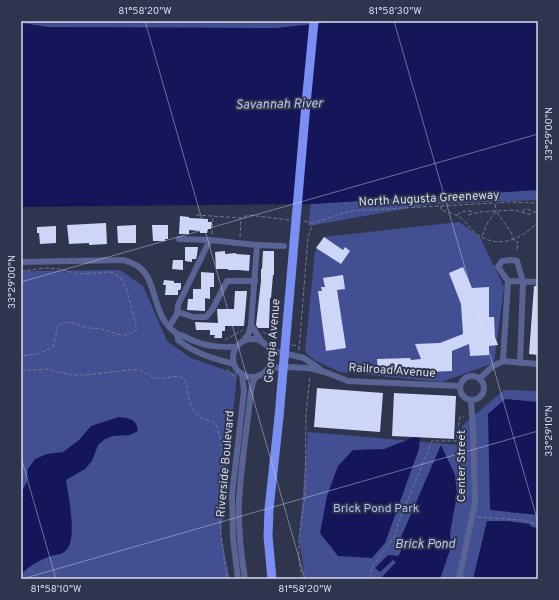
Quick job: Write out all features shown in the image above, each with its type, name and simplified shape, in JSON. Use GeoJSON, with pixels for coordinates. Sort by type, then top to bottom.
{"type":"FeatureCollection","features":[{"type":"Feature","properties":{"kind":"main road","name":"Georgia Avenue"},"geometry":{"type":"LineString","coordinates":[[272,579],[268,536],[269,509],[279,417],[314,21]]}},
{"type":"Feature","properties":{"kind":"street"},"geometry":{"type":"LineString","coordinates":[[179,239],[211,238],[257,245],[284,246]]}},
{"type":"Feature","properties":{"kind":"street"},"geometry":{"type":"LineString","coordinates":[[169,327],[178,312],[178,305],[211,238]]}},
{"type":"Feature","properties":{"kind":"street"},"geometry":{"type":"LineString","coordinates":[[251,325],[262,342],[270,350],[272,359],[269,368],[263,374],[256,377],[245,376],[238,372],[234,364],[233,357],[237,347],[248,335],[251,325],[257,245]]}},
{"type":"Feature","properties":{"kind":"street"},"geometry":{"type":"LineString","coordinates":[[21,262],[123,260],[134,264],[143,270],[149,280],[159,312],[169,327],[176,334],[178,340],[192,350],[234,364]]}},
{"type":"Feature","properties":{"kind":"street"},"geometry":{"type":"LineString","coordinates":[[503,362],[508,281],[498,267],[502,261],[511,260],[516,261],[519,265],[523,282],[520,364]]}},
{"type":"Feature","properties":{"kind":"street"},"geometry":{"type":"LineString","coordinates":[[178,312],[193,317],[206,317],[212,310],[227,281],[255,282]]}},
{"type":"Feature","properties":{"kind":"street"},"geometry":{"type":"LineString","coordinates":[[508,281],[538,282]]}},
{"type":"Feature","properties":{"kind":"street"},"geometry":{"type":"LineString","coordinates":[[176,334],[182,334],[199,343],[237,347]]}},
{"type":"Feature","properties":{"kind":"street"},"geometry":{"type":"LineString","coordinates":[[244,341],[252,339],[262,342]]}},
{"type":"Feature","properties":{"kind":"street","name":"Railroad Avenue"},"geometry":{"type":"LineString","coordinates":[[270,350],[304,358],[325,372]]}},
{"type":"Feature","properties":{"kind":"street"},"geometry":{"type":"LineString","coordinates":[[480,378],[493,366],[503,362],[538,364]]}},
{"type":"Feature","properties":{"kind":"street","name":"Railroad Avenue"},"geometry":{"type":"LineString","coordinates":[[269,368],[299,368],[325,372],[348,380],[459,386]]}},
{"type":"Feature","properties":{"kind":"street","name":"Riverside Boulevard"},"geometry":{"type":"LineString","coordinates":[[238,579],[233,538],[232,495],[244,391],[242,374]]}},
{"type":"Feature","properties":{"kind":"street"},"geometry":{"type":"LineString","coordinates":[[466,376],[475,376],[480,378],[483,384],[484,392],[479,398],[471,400],[463,397],[459,386],[463,378],[466,376]]}},
{"type":"Feature","properties":{"kind":"street","name":"Riverside Boulevard"},"geometry":{"type":"LineString","coordinates":[[245,579],[240,530],[240,489],[251,392],[253,382],[256,377]]}},
{"type":"Feature","properties":{"kind":"street","name":"Center Street"},"geometry":{"type":"LineString","coordinates":[[459,579],[475,502],[471,400]]}},
{"type":"Feature","properties":{"kind":"path","name":"North Augusta Greeneway"},"geometry":{"type":"LineString","coordinates":[[313,223],[350,211],[495,203],[538,203]]}},
{"type":"Feature","properties":{"kind":"path"},"geometry":{"type":"LineString","coordinates":[[495,203],[496,211],[510,230],[515,242],[518,242],[517,250]]}},
{"type":"Feature","properties":{"kind":"path"},"geometry":{"type":"LineString","coordinates":[[440,206],[441,210],[464,220],[474,232],[493,242],[500,243],[514,239],[538,222]]}},
{"type":"Feature","properties":{"kind":"path"},"geometry":{"type":"LineString","coordinates":[[523,213],[527,209],[533,212],[538,212]]}},
{"type":"Feature","properties":{"kind":"path"},"geometry":{"type":"LineString","coordinates":[[468,216],[474,213],[514,210],[532,215]]}},
{"type":"Feature","properties":{"kind":"path"},"geometry":{"type":"LineString","coordinates":[[457,216],[461,212],[472,211],[474,213]]}},
{"type":"Feature","properties":{"kind":"path"},"geometry":{"type":"LineString","coordinates":[[482,237],[488,222],[496,211]]}},
{"type":"Feature","properties":{"kind":"path"},"geometry":{"type":"LineString","coordinates":[[196,215],[241,218],[249,215],[289,220]]}},
{"type":"Feature","properties":{"kind":"path"},"geometry":{"type":"LineString","coordinates":[[211,238],[213,216]]}},
{"type":"Feature","properties":{"kind":"path"},"geometry":{"type":"LineString","coordinates":[[240,238],[241,218]]}},
{"type":"Feature","properties":{"kind":"path"},"geometry":{"type":"LineString","coordinates":[[299,357],[308,237],[313,223],[305,221]]}},
{"type":"Feature","properties":{"kind":"path"},"geometry":{"type":"LineString","coordinates":[[21,272],[45,268],[61,269],[77,274],[111,272],[120,277],[126,287],[137,329],[133,333],[126,336],[101,329],[87,328],[67,322],[58,326],[53,347],[38,354],[21,356]]}},
{"type":"Feature","properties":{"kind":"path"},"geometry":{"type":"LineString","coordinates":[[226,367],[238,381]]}},
{"type":"Feature","properties":{"kind":"path"},"geometry":{"type":"LineString","coordinates":[[21,369],[49,369],[62,373],[86,375],[138,369],[154,378],[180,376],[184,378],[192,408],[199,417],[213,422],[216,425],[220,437],[223,457],[219,493],[220,527],[227,579]]}},
{"type":"Feature","properties":{"kind":"path"},"geometry":{"type":"LineString","coordinates":[[302,579],[299,559],[299,538],[305,497],[306,414],[310,376]]}},
{"type":"Feature","properties":{"kind":"path"},"geometry":{"type":"LineString","coordinates":[[370,579],[371,569],[394,537],[432,441],[456,441],[460,417],[464,417]]}},
{"type":"Feature","properties":{"kind":"path"},"geometry":{"type":"LineString","coordinates":[[475,517],[521,520],[538,524]]}},
{"type":"Feature","properties":{"kind":"green space"},"geometry":{"type":"Polygon","coordinates":[[[21,21],[334,22],[277,28],[48,27],[21,23],[21,21]]]}},
{"type":"Feature","properties":{"kind":"green space"},"geometry":{"type":"Polygon","coordinates":[[[538,190],[538,200],[433,204],[308,226],[311,204],[538,190]]]}},
{"type":"Feature","properties":{"kind":"green space"},"geometry":{"type":"Polygon","coordinates":[[[459,222],[480,237],[504,287],[494,363],[441,382],[340,372],[316,361],[305,352],[315,252],[324,237],[459,222]]]}},
{"type":"Feature","properties":{"kind":"green space"},"geometry":{"type":"Polygon","coordinates":[[[120,270],[143,286],[167,341],[191,358],[237,374],[221,536],[230,579],[21,579],[21,271],[120,270]]]}},
{"type":"Feature","properties":{"kind":"green space","name":"Brick Pond Park"},"geometry":{"type":"Polygon","coordinates":[[[504,390],[538,391],[538,579],[305,579],[299,538],[308,432],[458,445],[462,426],[504,390]]]}},
{"type":"Feature","properties":{"kind":"water","name":"Savannah River"},"geometry":{"type":"Polygon","coordinates":[[[341,21],[538,21],[538,190],[311,204],[21,207],[21,23],[48,27],[277,28],[341,21]]]}},
{"type":"Feature","properties":{"kind":"water"},"geometry":{"type":"Polygon","coordinates":[[[505,399],[538,402],[538,515],[490,510],[488,414],[505,399]]]}},
{"type":"Feature","properties":{"kind":"water"},"geometry":{"type":"Polygon","coordinates":[[[119,417],[132,420],[136,424],[138,431],[130,435],[113,436],[105,439],[98,445],[92,461],[85,469],[66,480],[72,529],[68,547],[62,553],[36,562],[21,575],[21,492],[27,482],[28,469],[35,459],[47,454],[63,452],[79,440],[91,426],[119,417]]]}},
{"type":"Feature","properties":{"kind":"water","name":"Brick Pond"},"geometry":{"type":"Polygon","coordinates":[[[420,435],[419,449],[385,543],[372,558],[338,556],[320,533],[327,496],[338,466],[353,450],[384,449],[420,435]]]}},
{"type":"Feature","properties":{"kind":"water","name":"Brick Pond"},"geometry":{"type":"Polygon","coordinates":[[[441,445],[455,475],[457,494],[450,533],[451,547],[440,579],[380,579],[396,562],[393,560],[380,572],[375,568],[388,555],[398,556],[401,552],[398,544],[441,445]]]}},
{"type":"Feature","properties":{"kind":"water","name":"Brick Pond"},"geometry":{"type":"Polygon","coordinates":[[[487,521],[508,521],[529,524],[532,527],[538,528],[538,579],[473,579],[487,521]]]}},
{"type":"Feature","properties":{"kind":"building"},"geometry":{"type":"Polygon","coordinates":[[[180,216],[208,219],[208,222],[212,222],[211,229],[208,229],[207,233],[189,230],[189,234],[179,234],[180,216]]]}},
{"type":"Feature","properties":{"kind":"building"},"geometry":{"type":"Polygon","coordinates":[[[106,223],[107,244],[69,244],[67,225],[106,223]]]}},
{"type":"Feature","properties":{"kind":"building"},"geometry":{"type":"Polygon","coordinates":[[[136,225],[136,243],[118,243],[117,226],[136,225]]]}},
{"type":"Feature","properties":{"kind":"building"},"geometry":{"type":"Polygon","coordinates":[[[152,225],[168,225],[168,239],[165,239],[165,241],[153,241],[152,225]]]}},
{"type":"Feature","properties":{"kind":"building"},"geometry":{"type":"Polygon","coordinates":[[[56,226],[56,243],[40,244],[37,227],[56,226]]]}},
{"type":"Feature","properties":{"kind":"building"},"geometry":{"type":"Polygon","coordinates":[[[324,237],[343,250],[345,247],[350,251],[341,264],[316,248],[324,237]]]}},
{"type":"Feature","properties":{"kind":"building"},"geometry":{"type":"Polygon","coordinates":[[[185,247],[198,247],[196,259],[192,259],[192,262],[185,261],[185,247]]]}},
{"type":"Feature","properties":{"kind":"building"},"geometry":{"type":"Polygon","coordinates":[[[225,251],[225,254],[236,253],[250,255],[249,271],[216,269],[215,252],[225,251]]]}},
{"type":"Feature","properties":{"kind":"building"},"geometry":{"type":"Polygon","coordinates":[[[263,251],[274,251],[274,275],[270,298],[269,328],[258,328],[256,325],[263,251]]]}},
{"type":"Feature","properties":{"kind":"building"},"geometry":{"type":"Polygon","coordinates":[[[173,260],[183,260],[183,270],[172,269],[173,260]]]}},
{"type":"Feature","properties":{"kind":"building"},"geometry":{"type":"Polygon","coordinates":[[[463,267],[472,288],[489,287],[489,317],[494,317],[495,337],[498,345],[489,346],[489,355],[470,356],[469,344],[452,351],[452,371],[378,374],[377,359],[421,359],[415,344],[440,343],[463,334],[461,304],[449,273],[463,267]]]}},
{"type":"Feature","properties":{"kind":"building"},"geometry":{"type":"Polygon","coordinates":[[[201,272],[214,273],[214,287],[210,287],[210,299],[205,298],[205,311],[187,310],[188,299],[193,299],[193,289],[201,289],[201,272]]]}},
{"type":"Feature","properties":{"kind":"building"},"geometry":{"type":"Polygon","coordinates":[[[343,275],[345,289],[337,290],[346,348],[326,351],[318,291],[322,291],[321,287],[325,287],[323,278],[343,275]]]}},
{"type":"Feature","properties":{"kind":"building"},"geometry":{"type":"Polygon","coordinates":[[[164,280],[174,281],[174,283],[181,283],[181,288],[178,290],[178,295],[165,295],[166,285],[163,285],[164,280]]]}},
{"type":"Feature","properties":{"kind":"building"},"geometry":{"type":"Polygon","coordinates":[[[534,286],[538,286],[538,355],[529,354],[534,286]]]}},
{"type":"Feature","properties":{"kind":"building"},"geometry":{"type":"Polygon","coordinates":[[[235,291],[247,291],[244,326],[225,326],[225,331],[222,331],[222,338],[214,338],[215,335],[210,335],[210,330],[196,330],[195,322],[218,323],[217,309],[234,309],[235,291]]]}},
{"type":"Feature","properties":{"kind":"building"},"geometry":{"type":"Polygon","coordinates":[[[317,388],[383,393],[380,432],[314,427],[317,388]]]}},
{"type":"Feature","properties":{"kind":"building"},"geometry":{"type":"Polygon","coordinates":[[[394,393],[456,396],[454,439],[392,436],[394,393]]]}}]}
